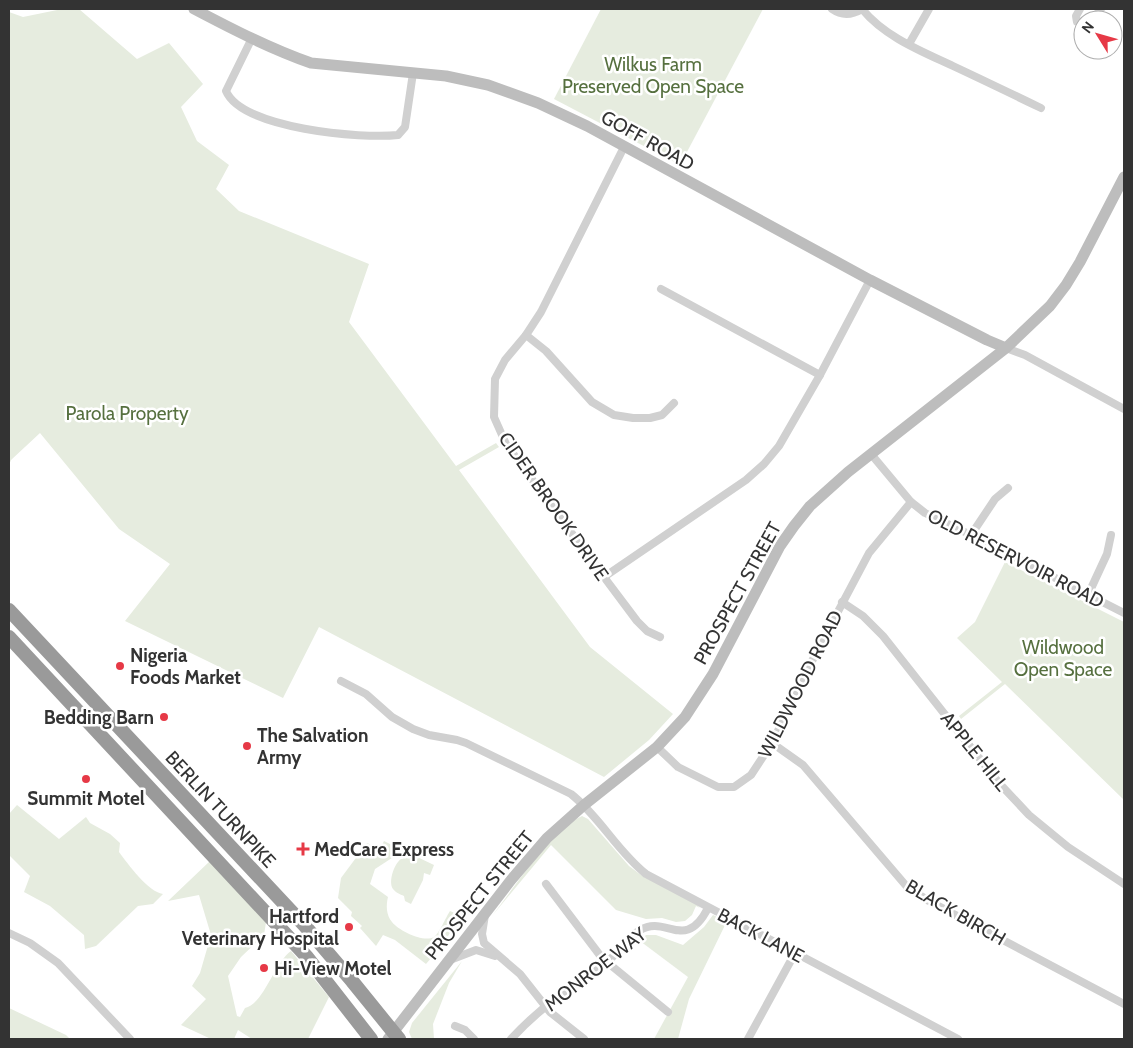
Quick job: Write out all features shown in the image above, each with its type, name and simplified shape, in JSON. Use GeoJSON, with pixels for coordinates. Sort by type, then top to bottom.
{"type":"FeatureCollection","features":[{"type":"Feature","properties":{"kind":"highway","name":"BERLIN TURNPIKE"},"geometry":{"type":"LineString","coordinates":[[9,610],[322,945],[394,1037]]}},
{"type":"Feature","properties":{"kind":"highway","name":"BERLIN TURNPIKE"},"geometry":{"type":"LineString","coordinates":[[9,637],[307,957],[372,1039]]}},
{"type":"Feature","properties":{"kind":"highway"},"geometry":{"type":"LineString","coordinates":[[211,855],[226,841]]}},
{"type":"Feature","properties":{"kind":"main road","name":"GOFF ROAD"},"geometry":{"type":"LineString","coordinates":[[194,9],[252,38],[311,63],[446,76],[488,85],[538,103],[588,126],[870,280],[986,340],[1006,348]]}},
{"type":"Feature","properties":{"kind":"main road","name":"PROSPECT STREET"},"geometry":{"type":"LineString","coordinates":[[394,1037],[449,961],[536,850],[557,828],[584,805],[657,747],[685,716],[713,674],[774,556],[794,526],[828,489],[1006,348],[1042,315],[1066,285],[1087,250],[1124,177]]}},
{"type":"Feature","properties":{"kind":"street"},"geometry":{"type":"LineString","coordinates":[[832,9],[839,13],[850,14],[862,9],[881,28],[909,44],[1041,108]]}},
{"type":"Feature","properties":{"kind":"street"},"geometry":{"type":"LineString","coordinates":[[909,44],[929,9]]}},
{"type":"Feature","properties":{"kind":"street"},"geometry":{"type":"LineString","coordinates":[[252,38],[226,91],[229,99],[270,121],[298,128],[383,136],[398,135],[405,127],[413,73]]}},
{"type":"Feature","properties":{"kind":"street","name":"CIDER BROOK DRIVE"},"geometry":{"type":"LineString","coordinates":[[624,147],[541,312],[526,335],[505,360],[496,379],[493,398],[494,417],[506,444],[637,621],[647,631],[660,637]]}},
{"type":"Feature","properties":{"kind":"street"},"geometry":{"type":"LineString","coordinates":[[604,577],[746,480],[764,464],[779,446],[820,375],[870,280]]}},
{"type":"Feature","properties":{"kind":"street"},"geometry":{"type":"LineString","coordinates":[[661,289],[820,375]]}},
{"type":"Feature","properties":{"kind":"street"},"geometry":{"type":"LineString","coordinates":[[526,335],[546,351],[592,402],[614,415],[633,418],[662,416],[674,403]]}},
{"type":"Feature","properties":{"kind":"street"},"geometry":{"type":"LineString","coordinates":[[1006,348],[1025,355],[1124,409]]}},
{"type":"Feature","properties":{"kind":"street","name":"OLD RESERVOIR ROAD"},"geometry":{"type":"LineString","coordinates":[[871,454],[911,502],[925,514],[971,535],[1124,613]]}},
{"type":"Feature","properties":{"kind":"street"},"geometry":{"type":"LineString","coordinates":[[971,535],[995,499],[1008,488]]}},
{"type":"Feature","properties":{"kind":"street","name":"WILDWOOD ROAD"},"geometry":{"type":"LineString","coordinates":[[657,747],[678,767],[718,787],[734,787],[751,775],[772,743],[842,602],[869,553],[911,502]]}},
{"type":"Feature","properties":{"kind":"street"},"geometry":{"type":"LineString","coordinates":[[1088,595],[1107,554],[1111,535]]}},
{"type":"Feature","properties":{"kind":"street","name":"APPLE HILL"},"geometry":{"type":"LineString","coordinates":[[842,602],[863,616],[883,636],[999,782],[1029,815],[1068,847],[1124,884]]}},
{"type":"Feature","properties":{"kind":"street","name":"BACK LANE"},"geometry":{"type":"LineString","coordinates":[[341,681],[366,694],[392,717],[413,729],[429,735],[466,743],[564,790],[584,805],[638,867],[657,880],[958,1039]]}},
{"type":"Feature","properties":{"kind":"street","name":"BLACK BIRCH"},"geometry":{"type":"LineString","coordinates":[[772,743],[803,765],[908,888],[929,901],[1124,1004]]}},
{"type":"Feature","properties":{"kind":"street"},"geometry":{"type":"LineString","coordinates":[[546,884],[607,962],[668,1012]]}},
{"type":"Feature","properties":{"kind":"street","name":"MONROE WAY"},"geometry":{"type":"LineString","coordinates":[[511,1039],[546,1006],[607,962],[640,930],[656,926],[678,932],[687,930],[698,924],[708,908]]}},
{"type":"Feature","properties":{"kind":"street"},"geometry":{"type":"LineString","coordinates":[[485,914],[482,934],[484,942],[520,974],[555,1016],[584,1039]]}},
{"type":"Feature","properties":{"kind":"street"},"geometry":{"type":"LineString","coordinates":[[9,933],[44,952],[58,963],[130,1039]]}},
{"type":"Feature","properties":{"kind":"street"},"geometry":{"type":"LineString","coordinates":[[449,961],[476,950],[502,958]]}},
{"type":"Feature","properties":{"kind":"street"},"geometry":{"type":"LineString","coordinates":[[748,1039],[795,953]]}},
{"type":"Feature","properties":{"kind":"street"},"geometry":{"type":"LineString","coordinates":[[454,1026],[465,1030],[474,1039]]}},
{"type":"Feature","properties":{"kind":"green space","name":"Parola Property"},"geometry":{"type":"Polygon","coordinates":[[[62,9],[79,9],[137,59],[169,43],[203,84],[181,107],[197,141],[229,165],[216,189],[239,211],[369,264],[349,322],[456,466],[496,443],[499,447],[459,470],[590,647],[673,714],[649,740],[604,777],[319,627],[283,698],[125,621],[170,564],[119,529],[40,433],[11,460],[9,465],[9,12],[23,17],[62,9]]]}},
{"type":"Feature","properties":{"kind":"green space","name":"Wilkus Farm Preserved Open Space"},"geometry":{"type":"Polygon","coordinates":[[[601,9],[763,9],[680,165],[554,99],[601,9]]]}},
{"type":"Feature","properties":{"kind":"green space","name":"Wildwood Open Space"},"geometry":{"type":"Polygon","coordinates":[[[1005,562],[1124,622],[1124,800],[1005,684],[961,719],[959,716],[1002,682],[957,638],[975,622],[1005,562]]]}},
{"type":"Feature","properties":{"kind":"green space"},"geometry":{"type":"Polygon","coordinates":[[[17,805],[59,839],[86,817],[90,823],[110,834],[120,843],[119,852],[133,870],[151,888],[163,894],[153,904],[138,906],[96,946],[85,949],[84,935],[50,906],[24,892],[30,876],[9,855],[9,814],[17,805]]]}},
{"type":"Feature","properties":{"kind":"green space"},"geometry":{"type":"Polygon","coordinates":[[[582,816],[588,819],[629,866],[641,875],[696,904],[700,908],[696,906],[692,915],[685,921],[676,922],[662,918],[646,919],[616,910],[551,845],[492,916],[546,846],[571,823],[582,816]]]}},
{"type":"Feature","properties":{"kind":"green space"},"geometry":{"type":"Polygon","coordinates":[[[384,841],[394,846],[398,854],[375,869],[370,884],[388,897],[388,913],[395,925],[412,935],[430,938],[438,933],[450,911],[457,914],[449,935],[426,964],[395,940],[383,935],[376,946],[360,928],[362,926],[351,916],[352,912],[338,898],[341,878],[367,843],[380,849],[384,841]]]}},
{"type":"Feature","properties":{"kind":"green space"},"geometry":{"type":"Polygon","coordinates":[[[413,855],[434,865],[430,875],[424,873],[423,880],[411,904],[405,901],[404,896],[394,890],[391,882],[392,873],[398,861],[413,855]]]}},
{"type":"Feature","properties":{"kind":"green space"},"geometry":{"type":"Polygon","coordinates":[[[210,861],[266,922],[264,935],[241,957],[228,976],[237,1016],[240,1017],[245,1008],[252,1005],[258,999],[279,964],[291,951],[329,997],[308,1039],[252,1039],[238,1030],[234,1039],[211,1039],[181,1025],[206,999],[192,986],[200,973],[211,935],[199,895],[168,901],[210,861]]]}},
{"type":"Feature","properties":{"kind":"green space"},"geometry":{"type":"Polygon","coordinates":[[[713,915],[727,921],[689,999],[678,1039],[654,1039],[688,977],[640,941],[646,935],[656,935],[683,945],[704,927],[713,915]]]}},
{"type":"Feature","properties":{"kind":"green space"},"geometry":{"type":"Polygon","coordinates":[[[462,961],[449,983],[433,1024],[434,1039],[412,1039],[409,1032],[412,1023],[462,961]]]}},
{"type":"Feature","properties":{"kind":"green space"},"geometry":{"type":"Polygon","coordinates":[[[9,1008],[66,1035],[70,1039],[9,1039],[9,1008]]]}},
{"type":"Feature","properties":{"kind":"place","name":"Nigeria Foods Market"},"geometry":{"type":"Point","coordinates":[120,666]}},
{"type":"Feature","properties":{"kind":"place","name":"Bedding Barn"},"geometry":{"type":"Point","coordinates":[164,717]}},
{"type":"Feature","properties":{"kind":"place","name":"The Salvation Army"},"geometry":{"type":"Point","coordinates":[247,746]}},
{"type":"Feature","properties":{"kind":"place","name":"Summit Motel"},"geometry":{"type":"Point","coordinates":[86,779]}},
{"type":"Feature","properties":{"kind":"place","name":"MedCare Express"},"geometry":{"type":"Point","coordinates":[303,849]}},
{"type":"Feature","properties":{"kind":"place","name":"Hartford Veterinary Hospital"},"geometry":{"type":"Point","coordinates":[349,927]}},
{"type":"Feature","properties":{"kind":"place","name":"Hi-View Motel"},"geometry":{"type":"Point","coordinates":[264,968]}}]}
